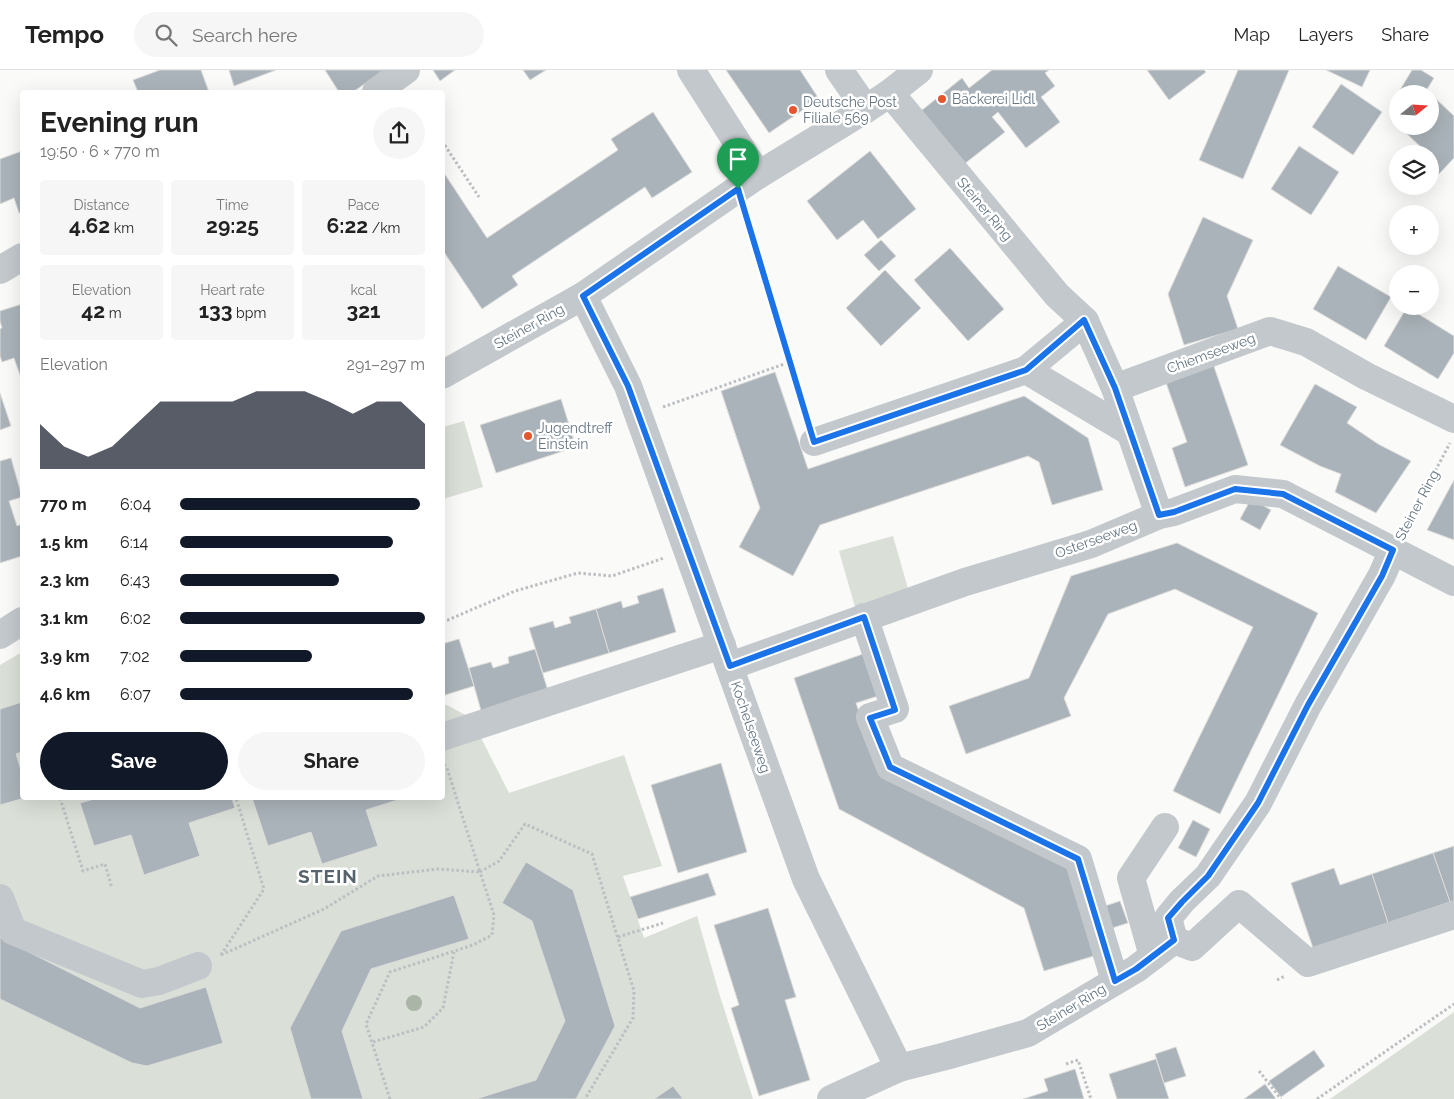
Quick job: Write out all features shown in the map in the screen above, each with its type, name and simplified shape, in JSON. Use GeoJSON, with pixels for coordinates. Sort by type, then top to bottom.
{"type":"FeatureCollection","features":[{"type":"Feature","properties":{"kind":"street"},"geometry":{"type":"LineString","coordinates":[[379,90],[406,70]]}},
{"type":"Feature","properties":{"kind":"street"},"geometry":{"type":"LineString","coordinates":[[691,70],[748,182]]}},
{"type":"Feature","properties":{"kind":"street"},"geometry":{"type":"LineString","coordinates":[[839,70],[866,109]]}},
{"type":"Feature","properties":{"kind":"street","name":"Steiner Ring"},"geometry":{"type":"LineString","coordinates":[[445,373],[583,296],[748,182],[890,93],[919,70]]}},
{"type":"Feature","properties":{"kind":"street","name":"Steiner Ring"},"geometry":{"type":"LineString","coordinates":[[890,93],[1057,295],[1084,320]]}},
{"type":"Feature","properties":{"kind":"street"},"geometry":{"type":"LineString","coordinates":[[0,270],[20,258]]}},
{"type":"Feature","properties":{"kind":"street","name":"Kochelseeweg"},"geometry":{"type":"LineString","coordinates":[[583,296],[628,386],[806,879],[899,1068]]}},
{"type":"Feature","properties":{"kind":"street"},"geometry":{"type":"LineString","coordinates":[[814,442],[1026,370],[1084,320],[1115,388],[1159,515]]}},
{"type":"Feature","properties":{"kind":"street","name":"Chiemseeweg"},"geometry":{"type":"LineString","coordinates":[[1115,388],[1270,331],[1306,342],[1374,380],[1454,419]]}},
{"type":"Feature","properties":{"kind":"street"},"geometry":{"type":"LineString","coordinates":[[1026,370],[1130,432]]}},
{"type":"Feature","properties":{"kind":"street","name":"Osterseeweg"},"geometry":{"type":"LineString","coordinates":[[445,736],[864,617],[965,582],[1091,544],[1159,515],[1174,512],[1235,489],[1283,494],[1454,582]]}},
{"type":"Feature","properties":{"kind":"street","name":"Steiner Ring"},"geometry":{"type":"LineString","coordinates":[[831,1099],[899,1068],[1028,1033],[1136,969],[1164,948],[1168,918],[1208,876],[1258,803],[1308,705],[1382,576],[1393,550]]}},
{"type":"Feature","properties":{"kind":"street"},"geometry":{"type":"LineString","coordinates":[[864,617],[895,710],[870,718],[890,767],[1078,859],[1115,981]]}},
{"type":"Feature","properties":{"kind":"street"},"geometry":{"type":"LineString","coordinates":[[0,635],[20,622]]}},
{"type":"Feature","properties":{"kind":"street"},"geometry":{"type":"LineString","coordinates":[[1165,827],[1132,878],[1164,948],[1192,947],[1239,904],[1308,964],[1454,915]]}},
{"type":"Feature","properties":{"kind":"street"},"geometry":{"type":"LineString","coordinates":[[0,898],[13,930],[142,984],[160,981],[209,961]]}},
{"type":"Feature","properties":{"kind":"path"},"geometry":{"type":"LineString","coordinates":[[445,146],[479,197]]}},
{"type":"Feature","properties":{"kind":"path"},"geometry":{"type":"LineString","coordinates":[[748,182],[790,362],[814,442]]}},
{"type":"Feature","properties":{"kind":"path"},"geometry":{"type":"LineString","coordinates":[[639,416],[790,362]]}},
{"type":"Feature","properties":{"kind":"path","name":"Steiner Ring"},"geometry":{"type":"LineString","coordinates":[[1393,550],[1454,435]]}},
{"type":"Feature","properties":{"kind":"path"},"geometry":{"type":"LineString","coordinates":[[445,620],[515,591],[578,574],[612,576],[688,549]]}},
{"type":"Feature","properties":{"kind":"path"},"geometry":{"type":"LineString","coordinates":[[390,1099],[366,1024],[390,972],[454,952],[492,935],[494,915],[445,766]]}},
{"type":"Feature","properties":{"kind":"path"},"geometry":{"type":"LineString","coordinates":[[61,800],[83,871],[105,864],[112,888]]}},
{"type":"Feature","properties":{"kind":"path"},"geometry":{"type":"LineString","coordinates":[[209,961],[264,889],[237,800]]}},
{"type":"Feature","properties":{"kind":"path"},"geometry":{"type":"LineString","coordinates":[[209,961],[324,909],[378,876],[438,869],[480,872],[499,861],[525,824],[592,854],[634,991],[633,1018],[586,1099]]}},
{"type":"Feature","properties":{"kind":"path"},"geometry":{"type":"LineString","coordinates":[[618,937],[662,923]]}},
{"type":"Feature","properties":{"kind":"path"},"geometry":{"type":"LineString","coordinates":[[373,1042],[424,1027],[443,1008],[454,952]]}},
{"type":"Feature","properties":{"kind":"path"},"geometry":{"type":"LineString","coordinates":[[1317,1099],[1454,1004]]}},
{"type":"Feature","properties":{"kind":"path"},"geometry":{"type":"LineString","coordinates":[[1066,1064],[1078,1060],[1091,1099]]}},
{"type":"Feature","properties":{"kind":"path"},"geometry":{"type":"LineString","coordinates":[[1259,1071],[1280,1099]]}},
{"type":"Feature","properties":{"kind":"shaded area"},"geometry":{"type":"Polygon","coordinates":[[[464,421],[483,487],[445,498],[445,426],[464,421]]]}},
{"type":"Feature","properties":{"kind":"shaded area"},"geometry":{"type":"Polygon","coordinates":[[[893,536],[909,592],[855,607],[839,551],[893,536]]]}},
{"type":"Feature","properties":{"kind":"shaded area"},"geometry":{"type":"Polygon","coordinates":[[[20,653],[20,800],[445,800],[445,706],[447,705],[471,718],[509,793],[624,755],[662,866],[623,876],[644,938],[697,916],[753,1099],[683,1099],[673,1086],[654,1099],[0,1099],[0,665],[20,653]]]}},
{"type":"Feature","properties":{"kind":"shaded area"},"geometry":{"type":"Polygon","coordinates":[[[1454,1012],[1454,1099],[1330,1099],[1454,1012]]]}},
{"type":"Feature","properties":{"kind":"building"},"geometry":{"type":"Polygon","coordinates":[[[160,70],[201,70],[208,90],[137,90],[133,80],[160,70]]]}},
{"type":"Feature","properties":{"kind":"building"},"geometry":{"type":"Polygon","coordinates":[[[229,70],[276,70],[234,86],[229,70]]]}},
{"type":"Feature","properties":{"kind":"building"},"geometry":{"type":"Polygon","coordinates":[[[325,70],[384,70],[356,90],[338,90],[325,70]]]}},
{"type":"Feature","properties":{"kind":"building"},"geometry":{"type":"Polygon","coordinates":[[[433,70],[455,70],[440,81],[433,70]]]}},
{"type":"Feature","properties":{"kind":"building"},"geometry":{"type":"Polygon","coordinates":[[[523,70],[546,70],[530,80],[523,70]]]}},
{"type":"Feature","properties":{"kind":"building"},"geometry":{"type":"Polygon","coordinates":[[[726,70],[800,70],[819,99],[769,133],[726,70]]]}},
{"type":"Feature","properties":{"kind":"building"},"geometry":{"type":"Polygon","coordinates":[[[992,70],[1049,70],[1045,73],[1055,86],[1041,97],[1060,122],[1026,148],[998,112],[992,117],[1005,132],[963,165],[921,111],[962,78],[969,88],[992,70]]]}},
{"type":"Feature","properties":{"kind":"building"},"geometry":{"type":"Polygon","coordinates":[[[1147,70],[1204,70],[1206,72],[1169,100],[1147,70]]]}},
{"type":"Feature","properties":{"kind":"building"},"geometry":{"type":"Polygon","coordinates":[[[1238,70],[1289,70],[1243,179],[1199,160],[1238,70]]]}},
{"type":"Feature","properties":{"kind":"building"},"geometry":{"type":"Polygon","coordinates":[[[1326,70],[1370,70],[1362,87],[1326,70]]]}},
{"type":"Feature","properties":{"kind":"building"},"geometry":{"type":"Polygon","coordinates":[[[1412,70],[1421,70],[1434,78],[1430,85],[1403,85],[1412,70]]]}},
{"type":"Feature","properties":{"kind":"building"},"geometry":{"type":"Polygon","coordinates":[[[1341,84],[1382,112],[1353,155],[1312,127],[1341,84]]]}},
{"type":"Feature","properties":{"kind":"building"},"geometry":{"type":"Polygon","coordinates":[[[1439,102],[1454,116],[1454,158],[1439,174],[1439,145],[1419,145],[1408,135],[1439,135],[1439,102]]]}},
{"type":"Feature","properties":{"kind":"building"},"geometry":{"type":"Polygon","coordinates":[[[653,112],[692,172],[652,198],[645,187],[512,276],[518,285],[482,309],[445,254],[445,175],[487,238],[618,150],[611,139],[653,112]]]}},
{"type":"Feature","properties":{"kind":"building"},"geometry":{"type":"Polygon","coordinates":[[[1299,146],[1339,172],[1311,215],[1271,189],[1299,146]]]}},
{"type":"Feature","properties":{"kind":"building"},"geometry":{"type":"Polygon","coordinates":[[[870,151],[916,209],[878,239],[863,220],[837,240],[807,201],[870,151]]]}},
{"type":"Feature","properties":{"kind":"building"},"geometry":{"type":"Polygon","coordinates":[[[20,152],[20,213],[14,198],[0,204],[0,159],[20,152]]]}},
{"type":"Feature","properties":{"kind":"building"},"geometry":{"type":"Polygon","coordinates":[[[1203,217],[1253,240],[1227,296],[1238,329],[1184,345],[1168,294],[1203,217]]]}},
{"type":"Feature","properties":{"kind":"building"},"geometry":{"type":"Polygon","coordinates":[[[881,240],[896,256],[879,271],[864,255],[881,240]]]}},
{"type":"Feature","properties":{"kind":"building"},"geometry":{"type":"Polygon","coordinates":[[[950,248],[1004,309],[968,341],[914,280],[950,248]]]}},
{"type":"Feature","properties":{"kind":"building"},"geometry":{"type":"Polygon","coordinates":[[[1338,266],[1389,296],[1389,300],[1366,340],[1313,309],[1338,266]]]}},
{"type":"Feature","properties":{"kind":"building"},"geometry":{"type":"Polygon","coordinates":[[[885,270],[921,308],[881,346],[846,308],[885,270]]]}},
{"type":"Feature","properties":{"kind":"building"},"geometry":{"type":"Polygon","coordinates":[[[20,305],[20,375],[14,358],[2,362],[0,356],[0,329],[2,328],[0,311],[20,305]]]}},
{"type":"Feature","properties":{"kind":"building"},"geometry":{"type":"Polygon","coordinates":[[[1402,315],[1420,315],[1454,336],[1454,353],[1438,379],[1384,346],[1402,315]]]}},
{"type":"Feature","properties":{"kind":"building"},"geometry":{"type":"Polygon","coordinates":[[[1212,361],[1248,465],[1185,487],[1172,448],[1187,442],[1164,377],[1212,361]]]}},
{"type":"Feature","properties":{"kind":"building"},"geometry":{"type":"Polygon","coordinates":[[[775,372],[808,469],[1024,396],[1088,438],[1103,490],[1052,505],[1039,462],[1028,456],[820,525],[793,576],[739,547],[760,508],[721,391],[775,372]]]}},
{"type":"Feature","properties":{"kind":"building"},"geometry":{"type":"Polygon","coordinates":[[[1315,384],[1357,407],[1347,423],[1378,444],[1411,461],[1376,513],[1335,492],[1341,474],[1320,466],[1280,445],[1315,384]]]}},
{"type":"Feature","properties":{"kind":"building"},"geometry":{"type":"Polygon","coordinates":[[[0,393],[11,426],[0,430],[0,393]]]}},
{"type":"Feature","properties":{"kind":"building","name":"Jugendtreff Einstein"},"geometry":{"type":"Polygon","coordinates":[[[561,399],[576,447],[496,473],[480,425],[561,399]]]}},
{"type":"Feature","properties":{"kind":"building"},"geometry":{"type":"Polygon","coordinates":[[[11,458],[20,490],[20,498],[9,501],[17,526],[20,525],[20,557],[0,563],[0,461],[11,458]]]}},
{"type":"Feature","properties":{"kind":"building"},"geometry":{"type":"Polygon","coordinates":[[[1454,480],[1454,540],[1427,530],[1454,480]]]}},
{"type":"Feature","properties":{"kind":"building"},"geometry":{"type":"Polygon","coordinates":[[[1251,499],[1271,510],[1260,530],[1240,519],[1251,499]]]}},
{"type":"Feature","properties":{"kind":"building"},"geometry":{"type":"Polygon","coordinates":[[[1177,543],[1318,613],[1220,814],[1173,791],[1253,627],[1175,589],[1108,614],[1064,698],[1071,716],[966,754],[949,706],[1029,678],[1071,576],[1177,543]]]}},
{"type":"Feature","properties":{"kind":"building"},"geometry":{"type":"Polygon","coordinates":[[[663,588],[676,632],[609,653],[596,609],[621,601],[623,608],[639,603],[637,596],[663,588]]]}},
{"type":"Feature","properties":{"kind":"building"},"geometry":{"type":"Polygon","coordinates":[[[596,609],[609,653],[543,673],[529,628],[553,621],[555,628],[571,623],[569,617],[596,609]]]}},
{"type":"Feature","properties":{"kind":"building"},"geometry":{"type":"Polygon","coordinates":[[[459,639],[474,686],[445,695],[445,643],[459,639]]]}},
{"type":"Feature","properties":{"kind":"building"},"geometry":{"type":"Polygon","coordinates":[[[535,649],[549,694],[482,714],[469,668],[491,662],[493,668],[509,663],[508,657],[535,649]]]}},
{"type":"Feature","properties":{"kind":"building"},"geometry":{"type":"Polygon","coordinates":[[[863,654],[878,696],[856,703],[880,774],[1071,868],[1097,955],[1044,971],[1024,908],[839,809],[794,678],[863,654]]]}},
{"type":"Feature","properties":{"kind":"building"},"geometry":{"type":"Polygon","coordinates":[[[20,703],[20,753],[16,754],[20,767],[20,799],[0,805],[0,709],[20,703]]]}},
{"type":"Feature","properties":{"kind":"building"},"geometry":{"type":"Polygon","coordinates":[[[721,763],[747,852],[678,873],[651,785],[721,763]]]}},
{"type":"Feature","properties":{"kind":"building"},"geometry":{"type":"Polygon","coordinates":[[[90,800],[233,800],[235,808],[189,823],[200,856],[144,875],[131,835],[94,846],[80,803],[90,800]]]}},
{"type":"Feature","properties":{"kind":"building"},"geometry":{"type":"Polygon","coordinates":[[[253,800],[398,800],[366,810],[378,846],[322,864],[311,832],[268,846],[253,800]]]}},
{"type":"Feature","properties":{"kind":"building"},"geometry":{"type":"Polygon","coordinates":[[[1193,820],[1210,829],[1196,857],[1178,848],[1193,820]]]}},
{"type":"Feature","properties":{"kind":"building"},"geometry":{"type":"Polygon","coordinates":[[[1454,846],[1454,901],[1450,902],[1433,853],[1454,846]]]}},
{"type":"Feature","properties":{"kind":"building"},"geometry":{"type":"Polygon","coordinates":[[[1433,853],[1450,902],[1388,923],[1372,874],[1433,853]]]}},
{"type":"Feature","properties":{"kind":"building"},"geometry":{"type":"Polygon","coordinates":[[[526,862],[573,890],[615,1026],[576,1099],[476,1099],[536,1080],[565,1021],[532,921],[502,903],[526,862]]]}},
{"type":"Feature","properties":{"kind":"building"},"geometry":{"type":"Polygon","coordinates":[[[1334,868],[1340,885],[1372,874],[1388,923],[1313,948],[1291,883],[1334,868]]]}},
{"type":"Feature","properties":{"kind":"building"},"geometry":{"type":"Polygon","coordinates":[[[708,873],[716,895],[638,919],[630,897],[708,873]]]}},
{"type":"Feature","properties":{"kind":"building"},"geometry":{"type":"Polygon","coordinates":[[[454,895],[469,939],[371,969],[342,1031],[363,1099],[311,1099],[290,1028],[341,931],[454,895]]]}},
{"type":"Feature","properties":{"kind":"building"},"geometry":{"type":"Polygon","coordinates":[[[1120,901],[1128,923],[1112,928],[1105,906],[1120,901]]]}},
{"type":"Feature","properties":{"kind":"building"},"geometry":{"type":"Polygon","coordinates":[[[768,908],[796,997],[785,1000],[810,1080],[759,1096],[731,1008],[739,1005],[714,925],[768,908]]]}},
{"type":"Feature","properties":{"kind":"building"},"geometry":{"type":"Polygon","coordinates":[[[0,934],[1,938],[140,1008],[206,987],[223,1043],[147,1066],[132,1063],[0,999],[0,934]]]}},
{"type":"Feature","properties":{"kind":"building"},"geometry":{"type":"Polygon","coordinates":[[[1176,1047],[1186,1076],[1164,1083],[1155,1054],[1176,1047]]]}},
{"type":"Feature","properties":{"kind":"building"},"geometry":{"type":"Polygon","coordinates":[[[1314,1050],[1325,1066],[1281,1097],[1269,1081],[1314,1050]]]}},
{"type":"Feature","properties":{"kind":"building"},"geometry":{"type":"Polygon","coordinates":[[[1156,1059],[1169,1099],[1117,1099],[1109,1074],[1156,1059]]]}},
{"type":"Feature","properties":{"kind":"building"},"geometry":{"type":"Polygon","coordinates":[[[1075,1069],[1084,1099],[1023,1099],[1048,1091],[1044,1079],[1075,1069]]]}},
{"type":"Feature","properties":{"kind":"building"},"geometry":{"type":"Polygon","coordinates":[[[1265,1084],[1276,1099],[1244,1099],[1265,1084]]]}},
{"type":"Feature","properties":{"kind":"building"},"geometry":{"type":"Polygon","coordinates":[[[673,1086],[683,1099],[654,1099],[673,1086]]]}},
{"type":"Feature","properties":{"kind":"place","name":"Bäckerei Lidl"},"geometry":{"type":"Point","coordinates":[942,99]}},
{"type":"Feature","properties":{"kind":"place","name":"Deutsche Post Filiale 569"},"geometry":{"type":"Point","coordinates":[793,110]}},
{"type":"Feature","properties":{"kind":"place","name":"Jugendtreff Einstein"},"geometry":{"type":"Point","coordinates":[528,436]}},
{"type":"Feature","properties":{"kind":"district","name":"STEIN"},"geometry":{"type":"Point","coordinates":[328,876]}},
{"type":"Feature","properties":{"kind":"route"},"geometry":{"type":"LineString","coordinates":[[738,189],[814,442],[1026,370],[1084,320],[1115,388],[1159,515],[1174,512],[1235,489],[1283,494],[1393,550],[1382,576],[1308,705],[1258,803],[1208,876],[1168,918],[1174,940],[1136,969],[1115,981],[1078,859],[890,767],[870,718],[895,710],[864,617],[730,666],[628,386],[583,296],[738,189]]}}]}
